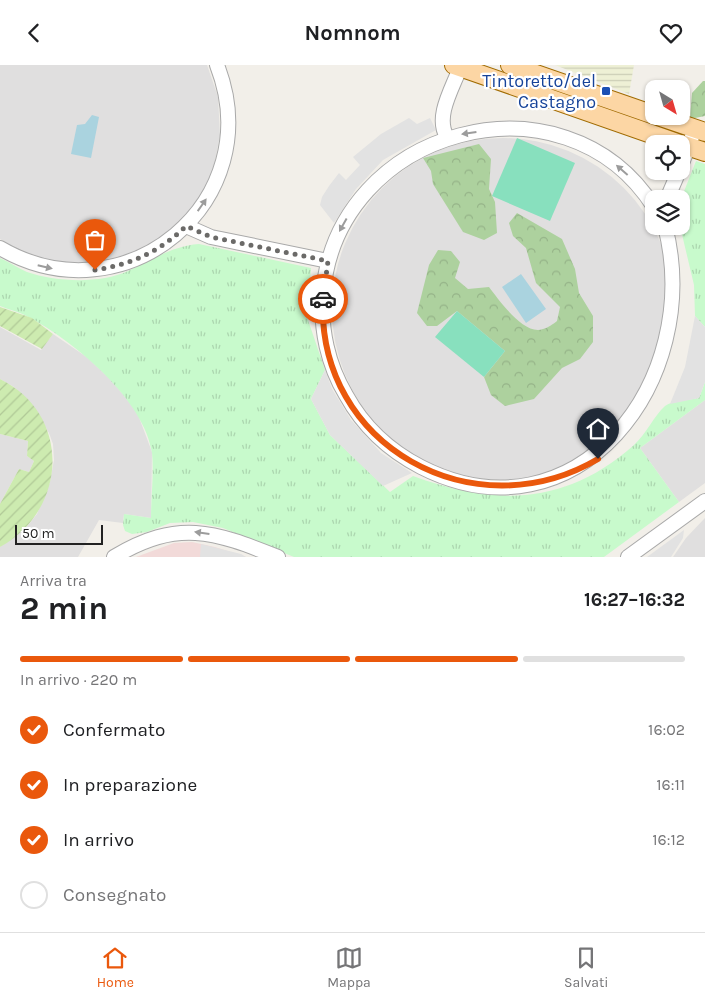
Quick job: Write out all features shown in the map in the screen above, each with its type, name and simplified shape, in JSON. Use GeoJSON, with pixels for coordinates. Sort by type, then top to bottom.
{"type":"FeatureCollection","features":[{"type":"Feature","properties":{"kind":"main road"},"geometry":{"type":"LineString","coordinates":[[510,65],[645,112]]}},
{"type":"Feature","properties":{"kind":"main road"},"geometry":{"type":"LineString","coordinates":[[459,66],[655,135]]}},
{"type":"Feature","properties":{"kind":"main road"},"geometry":{"type":"LineString","coordinates":[[683,125],[700,131]]}},
{"type":"Feature","properties":{"kind":"main road"},"geometry":{"type":"LineString","coordinates":[[690,148],[705,153]]}},
{"type":"Feature","properties":{"kind":"street"},"geometry":{"type":"LineString","coordinates":[[0,248],[23,260],[68,271],[95,270],[122,265],[165,244],[186,226],[199,210],[214,186],[226,147],[228,105],[217,65]]}},
{"type":"Feature","properties":{"kind":"street"},"geometry":{"type":"LineString","coordinates":[[447,137],[442,126],[442,116],[459,66]]}},
{"type":"Feature","properties":{"kind":"street"},"geometry":{"type":"LineString","coordinates":[[645,196],[612,162],[589,147],[569,139],[541,132],[514,130],[481,131],[447,137],[402,160],[366,191],[343,224],[328,261],[323,293],[324,327],[331,361],[341,386],[360,417],[379,438],[401,455],[425,469],[449,479],[482,486],[508,487],[542,482],[567,475],[598,459],[625,439],[647,414]]}},
{"type":"Feature","properties":{"kind":"street"},"geometry":{"type":"LineString","coordinates":[[690,139],[700,131]]}},
{"type":"Feature","properties":{"kind":"street"},"geometry":{"type":"LineString","coordinates":[[186,226],[211,237],[328,261]]}},
{"type":"Feature","properties":{"kind":"street"},"geometry":{"type":"LineString","coordinates":[[668,235],[678,260],[684,305]]}},
{"type":"Feature","properties":{"kind":"street"},"geometry":{"type":"LineString","coordinates":[[628,557],[705,501]]}},
{"type":"Feature","properties":{"kind":"street"},"geometry":{"type":"LineString","coordinates":[[114,557],[148,540],[183,532],[216,535],[278,557]]}},
{"type":"Feature","properties":{"kind":"street"},"geometry":{"type":"LineString","coordinates":[[249,547],[262,557]]}},
{"type":"Feature","properties":{"kind":"shaded area"},"geometry":{"type":"Polygon","coordinates":[[[0,65],[207,65],[218,97],[220,135],[213,172],[195,205],[169,233],[137,253],[100,264],[62,264],[26,254],[0,239],[0,65]]]}},
{"type":"Feature","properties":{"kind":"shaded area"},"geometry":{"type":"Polygon","coordinates":[[[409,118],[417,124],[430,118],[436,130],[383,160],[356,189],[334,223],[320,205],[322,197],[329,186],[339,173],[346,180],[360,165],[353,157],[381,134],[409,118]]]}},
{"type":"Feature","properties":{"kind":"shaded area"},"geometry":{"type":"Polygon","coordinates":[[[486,139],[520,139],[553,145],[584,158],[612,177],[635,200],[645,214],[645,235],[657,235],[667,259],[673,292],[673,326],[667,359],[654,390],[635,418],[612,441],[584,460],[553,473],[520,479],[486,479],[453,473],[422,460],[394,441],[371,418],[352,390],[339,359],[333,326],[333,292],[339,259],[352,228],[371,200],[394,177],[422,158],[453,145],[486,139]]]}},
{"type":"Feature","properties":{"kind":"shaded area"},"geometry":{"type":"Polygon","coordinates":[[[695,316],[705,327],[705,382],[699,398],[670,404],[685,367],[695,316]]]}},
{"type":"Feature","properties":{"kind":"shaded area"},"geometry":{"type":"Polygon","coordinates":[[[0,327],[41,350],[53,334],[88,358],[113,382],[137,412],[152,452],[151,518],[124,514],[123,523],[99,520],[78,557],[0,557],[0,547],[26,528],[37,514],[50,482],[54,460],[53,444],[49,433],[35,409],[14,387],[0,379],[0,327]]]}},
{"type":"Feature","properties":{"kind":"shaded area"},"geometry":{"type":"Polygon","coordinates":[[[325,370],[332,389],[351,420],[381,453],[412,473],[383,486],[330,435],[311,399],[325,370]]]}},
{"type":"Feature","properties":{"kind":"shaded area"},"geometry":{"type":"Polygon","coordinates":[[[705,400],[705,483],[679,502],[640,448],[705,400]]]}},
{"type":"Feature","properties":{"kind":"shaded area"},"geometry":{"type":"Polygon","coordinates":[[[0,434],[28,441],[27,456],[34,461],[29,472],[19,469],[0,504],[0,434]]]}},
{"type":"Feature","properties":{"kind":"shaded area"},"geometry":{"type":"Polygon","coordinates":[[[705,518],[705,557],[673,557],[686,538],[705,518]]]}},
{"type":"Feature","properties":{"kind":"shaded area"},"geometry":{"type":"Polygon","coordinates":[[[684,530],[683,538],[671,557],[647,557],[684,530]]]}},
{"type":"Feature","properties":{"kind":"shaded area"},"geometry":{"type":"Polygon","coordinates":[[[192,542],[246,557],[136,557],[174,543],[192,542]]]}},
{"type":"Feature","properties":{"kind":"shaded area"},"geometry":{"type":"Polygon","coordinates":[[[201,544],[241,554],[246,557],[200,557],[201,544]]]}},
{"type":"Feature","properties":{"kind":"green space"},"geometry":{"type":"Polygon","coordinates":[[[555,65],[634,65],[629,94],[555,65]]]}},
{"type":"Feature","properties":{"kind":"green space"},"geometry":{"type":"Polygon","coordinates":[[[705,81],[705,116],[690,119],[692,93],[705,81]]]}},
{"type":"Feature","properties":{"kind":"green space"},"geometry":{"type":"Polygon","coordinates":[[[517,138],[575,163],[550,221],[492,196],[517,138]]]}},
{"type":"Feature","properties":{"kind":"green space"},"geometry":{"type":"Polygon","coordinates":[[[479,144],[491,159],[489,189],[495,202],[497,233],[484,240],[463,232],[433,184],[431,171],[423,158],[479,144]]]}},
{"type":"Feature","properties":{"kind":"green space"},"geometry":{"type":"Polygon","coordinates":[[[696,161],[705,164],[705,327],[695,316],[694,285],[682,235],[690,235],[690,190],[685,190],[696,161]]]}},
{"type":"Feature","properties":{"kind":"green space"},"geometry":{"type":"Polygon","coordinates":[[[517,213],[562,239],[575,269],[579,293],[593,316],[593,342],[580,359],[562,368],[534,399],[505,406],[491,395],[484,377],[505,351],[457,311],[437,326],[427,326],[417,313],[429,265],[438,250],[451,251],[460,262],[455,278],[468,289],[489,287],[513,315],[528,327],[536,330],[543,329],[557,321],[560,307],[536,283],[526,248],[513,236],[509,223],[517,213]]]}},
{"type":"Feature","properties":{"kind":"green space"},"geometry":{"type":"Polygon","coordinates":[[[199,244],[311,268],[307,317],[325,370],[311,399],[330,435],[390,492],[413,476],[443,486],[501,495],[529,495],[556,490],[582,480],[608,465],[638,441],[665,406],[677,401],[699,398],[705,382],[705,400],[640,448],[679,502],[604,557],[294,557],[223,528],[193,522],[170,523],[147,532],[132,534],[125,531],[123,525],[124,514],[151,518],[153,461],[147,433],[123,394],[87,358],[32,319],[0,306],[0,258],[27,272],[51,278],[91,280],[117,275],[171,251],[199,244]]]}},
{"type":"Feature","properties":{"kind":"green space"},"geometry":{"type":"Polygon","coordinates":[[[0,307],[32,318],[53,334],[42,349],[0,326],[0,307]]]}},
{"type":"Feature","properties":{"kind":"green space"},"geometry":{"type":"Polygon","coordinates":[[[457,311],[505,351],[484,377],[435,337],[457,311]]]}},
{"type":"Feature","properties":{"kind":"green space"},"geometry":{"type":"Polygon","coordinates":[[[0,379],[23,395],[40,415],[50,438],[52,462],[49,487],[39,510],[22,531],[0,547],[0,504],[19,469],[29,472],[34,461],[27,456],[28,441],[0,434],[0,379]]]}},
{"type":"Feature","properties":{"kind":"water"},"geometry":{"type":"Polygon","coordinates":[[[92,115],[99,117],[91,158],[71,154],[77,125],[85,124],[92,115]]]}},
{"type":"Feature","properties":{"kind":"water"},"geometry":{"type":"Polygon","coordinates":[[[521,274],[546,309],[526,323],[502,287],[521,274]]]}},
{"type":"Feature","properties":{"kind":"way so far"},"geometry":{"type":"LineString","coordinates":[[95,270],[122,265],[135,260],[165,244],[186,226],[200,234],[211,237],[328,261],[323,299]]}},
{"type":"Feature","properties":{"kind":"place","name":"Tintoretto/del Castagno"},"geometry":{"type":"Point","coordinates":[606,91]}},
{"type":"Feature","properties":{"kind":"route"},"geometry":{"type":"LineString","coordinates":[[323,299],[322,310],[328,352],[333,369],[345,394],[372,431],[409,461],[432,473],[449,479],[482,486],[508,487],[559,478],[583,468],[598,459]]}}]}
